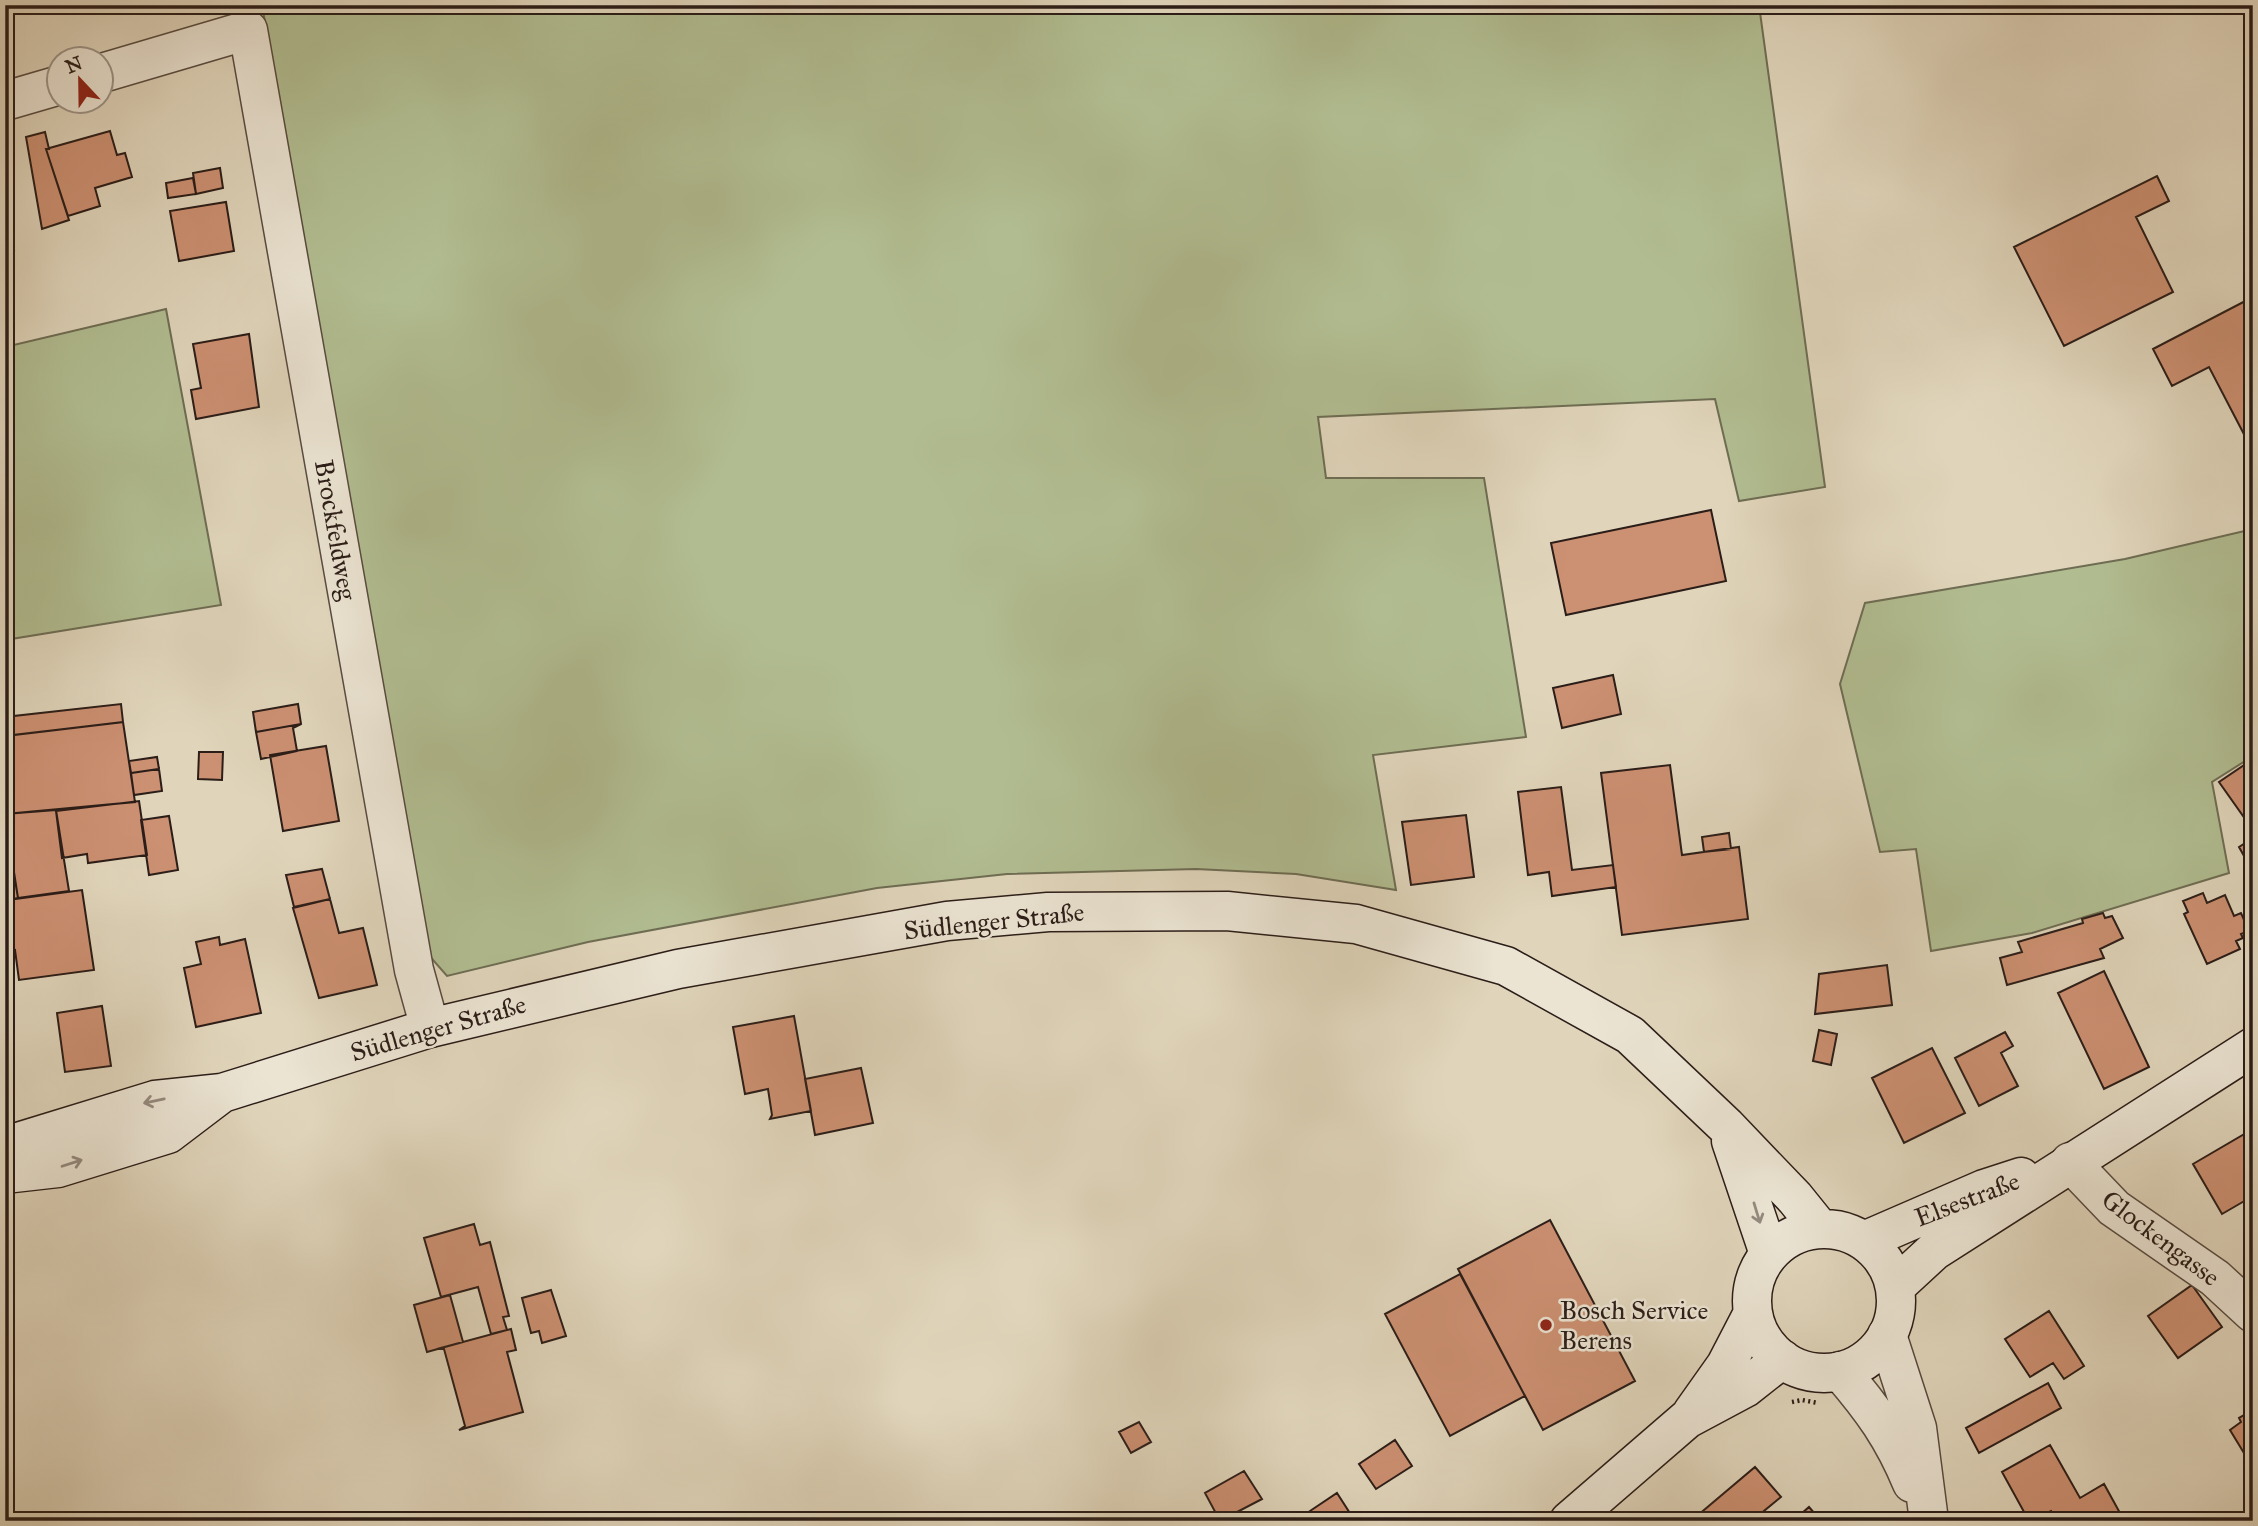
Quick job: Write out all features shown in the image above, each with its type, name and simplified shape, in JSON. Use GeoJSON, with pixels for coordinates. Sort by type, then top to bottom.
{"type":"FeatureCollection","features":[{"type":"Feature","properties":{"kind":"main road","name":"Brockfeldweg"},"geometry":{"type":"LineString","coordinates":[[116,69],[248,30],[414,971],[430,1028]]}},
{"type":"Feature","properties":{"kind":"main road"},"geometry":{"type":"LineString","coordinates":[[5,101],[46,89]]}},
{"type":"Feature","properties":{"kind":"main road","name":"Südlenger Straße"},"geometry":{"type":"LineString","coordinates":[[5,1146],[155,1100],[222,1093],[430,1028],[678,969],[947,922],[1048,912],[1142,910],[1254,913],[1356,924],[1506,966],[1630,1035],[1726,1126],[1795,1198],[1819,1229]]}},
{"type":"Feature","properties":{"kind":"main road","name":"Elsestraße"},"geometry":{"type":"LineString","coordinates":[[1895,1287],[1934,1251],[2253,1047]]}},
{"type":"Feature","properties":{"kind":"main road","name":"Südlenger Straße"},"geometry":{"type":"LineString","coordinates":[[5,1174],[58,1168],[169,1134],[222,1093]]}},
{"type":"Feature","properties":{"kind":"main road","name":"Südlenger Straße"},"geometry":{"type":"LineString","coordinates":[[1726,1126],[1757,1211],[1769,1254]]}},
{"type":"Feature","properties":{"kind":"main road","name":"Elsestraße"},"geometry":{"type":"LineString","coordinates":[[1864,1241],[1984,1189],[2070,1162]]}},
{"type":"Feature","properties":{"kind":"main road","name":"Glockengasse"},"geometry":{"type":"LineString","coordinates":[[2070,1162],[2114,1208],[2216,1278],[2253,1313]]}},
{"type":"Feature","properties":{"kind":"main road"},"geometry":{"type":"LineString","coordinates":[[1687,1419],[1726,1365],[1753,1313],[1755,1282],[1769,1254],[1791,1236],[1819,1229],[1838,1230],[1864,1241],[1884,1261],[1895,1287],[1895,1311],[1887,1335],[1867,1358],[1832,1388]]}},
{"type":"Feature","properties":{"kind":"main road"},"geometry":{"type":"LineString","coordinates":[[1753,1313],[1763,1339],[1782,1359],[1810,1371],[1832,1388],[1876,1413],[1896,1444],[1928,1521]]}},
{"type":"Feature","properties":{"kind":"main road"},"geometry":{"type":"LineString","coordinates":[[1887,1335],[1917,1428],[1928,1521]]}},
{"type":"Feature","properties":{"kind":"main road"},"geometry":{"type":"LineString","coordinates":[[1569,1521],[1687,1419],[1745,1388],[1782,1359]]}},
{"type":"Feature","properties":{"kind":"path"},"geometry":{"type":"LineString","coordinates":[[1745,1388],[1764,1410],[1802,1400],[1832,1388]]}},
{"type":"Feature","properties":{"kind":"green space"},"geometry":{"type":"Polygon","coordinates":[[[262,5],[1759,5],[1825,487],[1739,501],[1715,399],[1318,417],[1326,478],[1484,478],[1526,737],[1373,755],[1396,890],[1296,874],[1196,869],[1007,874],[877,888],[588,942],[447,976],[426,952],[262,5]]]}},
{"type":"Feature","properties":{"kind":"green space"},"geometry":{"type":"Polygon","coordinates":[[[166,309],[221,605],[5,640],[5,347],[166,309]]]}},
{"type":"Feature","properties":{"kind":"green space"},"geometry":{"type":"Polygon","coordinates":[[[2253,529],[2253,756],[2212,782],[2229,873],[2032,933],[1931,951],[1916,849],[1880,852],[1840,684],[1865,603],[2125,559],[2253,529]]]}},
{"type":"Feature","properties":{"kind":"building"},"geometry":{"type":"Polygon","coordinates":[[[110,131],[117,155],[125,153],[132,177],[95,188],[100,206],[68,216],[46,149],[110,131]]]}},
{"type":"Feature","properties":{"kind":"building"},"geometry":{"type":"Polygon","coordinates":[[[45,132],[49,149],[46,149],[69,220],[42,229],[26,137],[45,132]]]}},
{"type":"Feature","properties":{"kind":"building"},"geometry":{"type":"Polygon","coordinates":[[[220,168],[223,188],[196,194],[193,173],[220,168]]]}},
{"type":"Feature","properties":{"kind":"building"},"geometry":{"type":"Polygon","coordinates":[[[2157,176],[2169,201],[2136,217],[2173,292],[2064,346],[2014,247],[2157,176]]]}},
{"type":"Feature","properties":{"kind":"building"},"geometry":{"type":"Polygon","coordinates":[[[193,178],[196,194],[168,198],[166,183],[193,178]]]}},
{"type":"Feature","properties":{"kind":"building"},"geometry":{"type":"Polygon","coordinates":[[[5,201],[14,250],[5,252],[5,201]]]}},
{"type":"Feature","properties":{"kind":"building"},"geometry":{"type":"Polygon","coordinates":[[[226,202],[234,251],[179,261],[170,211],[226,202]]]}},
{"type":"Feature","properties":{"kind":"building"},"geometry":{"type":"Polygon","coordinates":[[[2253,297],[2253,459],[2245,444],[2248,442],[2209,367],[2172,386],[2153,349],[2253,297]]]}},
{"type":"Feature","properties":{"kind":"building"},"geometry":{"type":"Polygon","coordinates":[[[249,334],[259,407],[196,419],[191,390],[201,388],[193,344],[249,334]]]}},
{"type":"Feature","properties":{"kind":"building"},"geometry":{"type":"Polygon","coordinates":[[[1711,510],[1726,581],[1566,615],[1551,543],[1711,510]]]}},
{"type":"Feature","properties":{"kind":"building"},"geometry":{"type":"Polygon","coordinates":[[[1613,675],[1621,714],[1562,728],[1553,688],[1613,675]]]}},
{"type":"Feature","properties":{"kind":"building"},"geometry":{"type":"Polygon","coordinates":[[[121,704],[123,722],[5,736],[5,717],[121,704]]]}},
{"type":"Feature","properties":{"kind":"building"},"geometry":{"type":"Polygon","coordinates":[[[298,704],[301,724],[256,732],[253,712],[298,704]]]}},
{"type":"Feature","properties":{"kind":"building"},"geometry":{"type":"Polygon","coordinates":[[[123,722],[135,802],[5,814],[5,736],[123,722]]]}},
{"type":"Feature","properties":{"kind":"building"},"geometry":{"type":"Polygon","coordinates":[[[301,724],[293,728],[297,751],[261,759],[256,732],[301,724]]]}},
{"type":"Feature","properties":{"kind":"building"},"geometry":{"type":"Polygon","coordinates":[[[326,746],[339,821],[283,831],[270,755],[326,746]]]}},
{"type":"Feature","properties":{"kind":"building"},"geometry":{"type":"Polygon","coordinates":[[[199,752],[223,752],[222,780],[198,779],[199,752]]]}},
{"type":"Feature","properties":{"kind":"building"},"geometry":{"type":"Polygon","coordinates":[[[157,757],[159,769],[131,773],[129,761],[157,757]]]}},
{"type":"Feature","properties":{"kind":"building"},"geometry":{"type":"Polygon","coordinates":[[[2253,759],[2253,830],[2219,782],[2253,759]]]}},
{"type":"Feature","properties":{"kind":"building"},"geometry":{"type":"Polygon","coordinates":[[[1670,765],[1682,855],[1739,847],[1748,919],[1622,935],[1601,773],[1670,765]]]}},
{"type":"Feature","properties":{"kind":"building"},"geometry":{"type":"Polygon","coordinates":[[[159,769],[162,791],[134,795],[131,773],[159,769]]]}},
{"type":"Feature","properties":{"kind":"building"},"geometry":{"type":"Polygon","coordinates":[[[1561,787],[1572,870],[1613,865],[1616,887],[1552,896],[1549,872],[1528,875],[1518,792],[1561,787]]]}},
{"type":"Feature","properties":{"kind":"building"},"geometry":{"type":"Polygon","coordinates":[[[139,801],[147,855],[88,863],[87,854],[62,858],[56,811],[139,801]]]}},
{"type":"Feature","properties":{"kind":"building"},"geometry":{"type":"Polygon","coordinates":[[[56,810],[69,891],[18,898],[5,814],[56,810]]]}},
{"type":"Feature","properties":{"kind":"building"},"geometry":{"type":"Polygon","coordinates":[[[1466,815],[1474,877],[1411,885],[1402,822],[1466,815]]]}},
{"type":"Feature","properties":{"kind":"building"},"geometry":{"type":"Polygon","coordinates":[[[169,816],[178,870],[149,875],[141,820],[169,816]]]}},
{"type":"Feature","properties":{"kind":"building"},"geometry":{"type":"Polygon","coordinates":[[[5,819],[18,898],[8,900],[12,933],[5,934],[5,819]]]}},
{"type":"Feature","properties":{"kind":"building"},"geometry":{"type":"Polygon","coordinates":[[[1729,833],[1731,849],[1704,852],[1702,837],[1729,833]]]}},
{"type":"Feature","properties":{"kind":"building"},"geometry":{"type":"Polygon","coordinates":[[[2253,838],[2253,872],[2239,847],[2253,838]]]}},
{"type":"Feature","properties":{"kind":"building"},"geometry":{"type":"Polygon","coordinates":[[[322,869],[330,899],[294,907],[286,875],[322,869]]]}},
{"type":"Feature","properties":{"kind":"building"},"geometry":{"type":"Polygon","coordinates":[[[82,890],[94,970],[19,980],[15,950],[5,952],[5,934],[12,933],[8,900],[82,890]]]}},
{"type":"Feature","properties":{"kind":"building"},"geometry":{"type":"Polygon","coordinates":[[[2203,893],[2207,903],[2225,895],[2234,916],[2241,913],[2249,931],[2241,934],[2243,938],[2236,941],[2240,949],[2207,964],[2184,914],[2188,912],[2183,901],[2203,893]]]}},
{"type":"Feature","properties":{"kind":"building"},"geometry":{"type":"Polygon","coordinates":[[[330,899],[339,933],[363,928],[377,985],[319,998],[293,908],[330,899]]]}},
{"type":"Feature","properties":{"kind":"building"},"geometry":{"type":"Polygon","coordinates":[[[2103,913],[2105,918],[2112,916],[2123,938],[2100,949],[2104,958],[2007,985],[2000,958],[2022,952],[2018,942],[2083,923],[2082,919],[2103,913]]]}},
{"type":"Feature","properties":{"kind":"building"},"geometry":{"type":"Polygon","coordinates":[[[219,937],[220,945],[245,939],[261,1013],[196,1027],[184,968],[201,964],[196,942],[219,937]]]}},
{"type":"Feature","properties":{"kind":"building"},"geometry":{"type":"Polygon","coordinates":[[[1887,965],[1892,1005],[1815,1014],[1819,974],[1887,965]]]}},
{"type":"Feature","properties":{"kind":"building"},"geometry":{"type":"Polygon","coordinates":[[[2104,971],[2149,1067],[2104,1089],[2058,993],[2104,971]]]}},
{"type":"Feature","properties":{"kind":"building"},"geometry":{"type":"Polygon","coordinates":[[[102,1006],[111,1066],[65,1072],[57,1013],[102,1006]]]}},
{"type":"Feature","properties":{"kind":"building"},"geometry":{"type":"Polygon","coordinates":[[[794,1016],[811,1111],[770,1119],[772,1115],[768,1089],[745,1094],[733,1027],[794,1016]]]}},
{"type":"Feature","properties":{"kind":"building"},"geometry":{"type":"Polygon","coordinates":[[[1819,1030],[1837,1034],[1831,1065],[1813,1061],[1819,1030]]]}},
{"type":"Feature","properties":{"kind":"building"},"geometry":{"type":"Polygon","coordinates":[[[2005,1032],[2013,1046],[2001,1053],[2018,1086],[1979,1106],[1955,1058],[2005,1032]]]}},
{"type":"Feature","properties":{"kind":"building"},"geometry":{"type":"Polygon","coordinates":[[[1932,1048],[1965,1113],[1904,1143],[1872,1078],[1932,1048]]]}},
{"type":"Feature","properties":{"kind":"building"},"geometry":{"type":"Polygon","coordinates":[[[861,1068],[873,1123],[815,1135],[805,1079],[861,1068]]]}},
{"type":"Feature","properties":{"kind":"building"},"geometry":{"type":"Polygon","coordinates":[[[2253,1129],[2253,1196],[2222,1214],[2193,1164],[2253,1129]]]}},
{"type":"Feature","properties":{"kind":"building","name":"Bosch Service Berens"},"geometry":{"type":"Polygon","coordinates":[[[1550,1220],[1635,1381],[1543,1430],[1458,1269],[1550,1220]]]}},
{"type":"Feature","properties":{"kind":"building"},"geometry":{"type":"Polygon","coordinates":[[[474,1224],[480,1245],[490,1242],[509,1316],[503,1317],[507,1330],[491,1334],[478,1287],[441,1297],[424,1238],[474,1224]]]}},
{"type":"Feature","properties":{"kind":"building"},"geometry":{"type":"Polygon","coordinates":[[[1460,1274],[1525,1396],[1450,1436],[1385,1314],[1460,1274]]]}},
{"type":"Feature","properties":{"kind":"building"},"geometry":{"type":"Polygon","coordinates":[[[2192,1285],[2222,1327],[2178,1358],[2148,1316],[2192,1285]]]}},
{"type":"Feature","properties":{"kind":"building"},"geometry":{"type":"Polygon","coordinates":[[[551,1290],[566,1336],[542,1343],[539,1331],[531,1333],[522,1298],[551,1290]]]}},
{"type":"Feature","properties":{"kind":"building"},"geometry":{"type":"Polygon","coordinates":[[[450,1295],[463,1342],[427,1352],[414,1305],[450,1295]]]}},
{"type":"Feature","properties":{"kind":"building"},"geometry":{"type":"Polygon","coordinates":[[[2049,1311],[2084,1366],[2064,1379],[2053,1363],[2030,1377],[2005,1339],[2049,1311]]]}},
{"type":"Feature","properties":{"kind":"building"},"geometry":{"type":"Polygon","coordinates":[[[511,1329],[516,1350],[507,1352],[523,1412],[459,1430],[465,1426],[444,1349],[437,1349],[511,1329]]]}},
{"type":"Feature","properties":{"kind":"building"},"geometry":{"type":"Polygon","coordinates":[[[2048,1383],[2061,1408],[1979,1453],[1966,1428],[2048,1383]]]}},
{"type":"Feature","properties":{"kind":"building"},"geometry":{"type":"Polygon","coordinates":[[[2253,1410],[2253,1468],[2230,1430],[2241,1422],[2239,1418],[2253,1410]]]}},
{"type":"Feature","properties":{"kind":"building"},"geometry":{"type":"Polygon","coordinates":[[[1139,1422],[1151,1442],[1131,1453],[1119,1432],[1139,1422]]]}},
{"type":"Feature","properties":{"kind":"building"},"geometry":{"type":"Polygon","coordinates":[[[1395,1440],[1412,1466],[1376,1489],[1359,1464],[1395,1440]]]}},
{"type":"Feature","properties":{"kind":"building"},"geometry":{"type":"Polygon","coordinates":[[[2050,1445],[2080,1498],[2104,1484],[2120,1513],[2113,1516],[2116,1521],[2056,1521],[2051,1511],[2029,1521],[2002,1472],[2050,1445]]]}},
{"type":"Feature","properties":{"kind":"building"},"geometry":{"type":"Polygon","coordinates":[[[1755,1467],[1781,1497],[1764,1511],[1772,1521],[1691,1521],[1755,1467]]]}},
{"type":"Feature","properties":{"kind":"building"},"geometry":{"type":"Polygon","coordinates":[[[1244,1471],[1262,1499],[1220,1521],[1205,1493],[1244,1471]]]}},
{"type":"Feature","properties":{"kind":"building"},"geometry":{"type":"Polygon","coordinates":[[[1337,1493],[1355,1521],[1296,1521],[1310,1511],[1337,1493]]]}},
{"type":"Feature","properties":{"kind":"building"},"geometry":{"type":"Polygon","coordinates":[[[1809,1507],[1821,1521],[1793,1521],[1809,1507]]]}},
{"type":"Feature","properties":{"kind":"place","name":"Bosch Service Berens"},"geometry":{"type":"Point","coordinates":[1546,1325]}}]}
